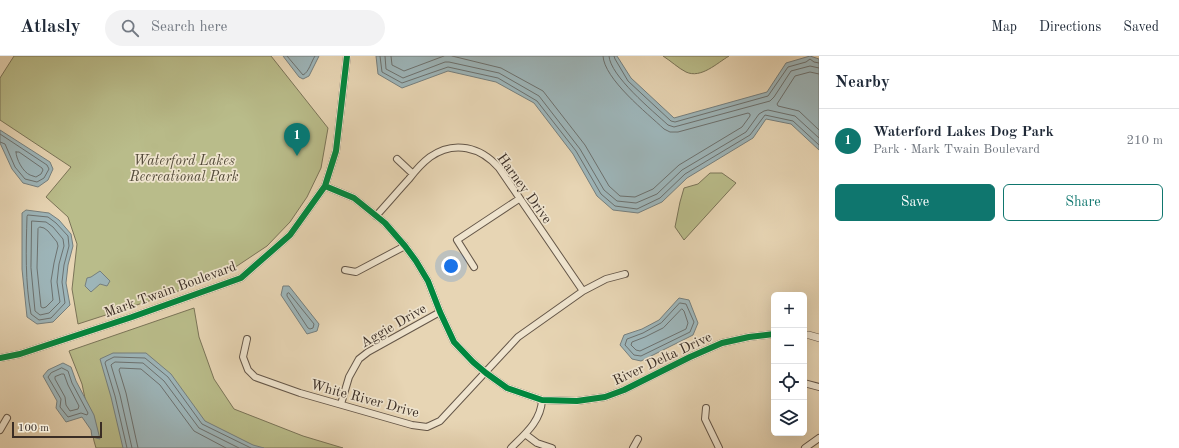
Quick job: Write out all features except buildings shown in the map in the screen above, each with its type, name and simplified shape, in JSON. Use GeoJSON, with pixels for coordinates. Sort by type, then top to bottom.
{"type":"FeatureCollection","features":[{"type":"Feature","properties":{"kind":"street","name":"Mark Twain Boulevard"},"geometry":{"type":"LineString","coordinates":[[0,358],[20,354],[132,317],[241,278],[290,235],[324,186],[336,151],[347,56]]}},
{"type":"Feature","properties":{"kind":"street","name":"Harney Drive"},"geometry":{"type":"LineString","coordinates":[[376,216],[430,157],[439,152],[454,148],[465,148],[479,152],[493,161],[499,168],[583,291]]}},
{"type":"Feature","properties":{"kind":"street"},"geometry":{"type":"LineString","coordinates":[[396,159],[413,174]]}},
{"type":"Feature","properties":{"kind":"street","name":"River Delta Drive"},"geometry":{"type":"LineString","coordinates":[[324,186],[354,198],[385,223],[405,246],[428,281],[454,342],[473,362],[507,388],[542,400],[577,401],[605,397],[624,390],[690,357],[722,343],[749,336],[771,334]]}},
{"type":"Feature","properties":{"kind":"street"},"geometry":{"type":"LineString","coordinates":[[474,267],[457,240],[519,199]]}},
{"type":"Feature","properties":{"kind":"street"},"geometry":{"type":"LineString","coordinates":[[345,270],[356,272],[405,246]]}},
{"type":"Feature","properties":{"kind":"street","name":"White River Drive"},"geometry":{"type":"LineString","coordinates":[[247,339],[243,357],[248,370],[255,377],[412,425],[427,427],[440,420],[486,373],[518,337],[583,291],[606,279],[625,274]]}},
{"type":"Feature","properties":{"kind":"street","name":"Aggie Drive"},"geometry":{"type":"LineString","coordinates":[[341,404],[349,376],[359,359],[368,352],[440,312]]}},
{"type":"Feature","properties":{"kind":"street"},"geometry":{"type":"LineString","coordinates":[[807,335],[819,338]]}},
{"type":"Feature","properties":{"kind":"street"},"geometry":{"type":"LineString","coordinates":[[807,384],[819,387]]}},
{"type":"Feature","properties":{"kind":"street"},"geometry":{"type":"LineString","coordinates":[[511,448],[536,422],[542,408],[542,400]]}},
{"type":"Feature","properties":{"kind":"street"},"geometry":{"type":"LineString","coordinates":[[706,408],[705,419],[719,448]]}},
{"type":"Feature","properties":{"kind":"street"},"geometry":{"type":"LineString","coordinates":[[0,430],[7,418]]}},
{"type":"Feature","properties":{"kind":"street"},"geometry":{"type":"LineString","coordinates":[[525,434],[537,443],[552,448]]}},
{"type":"Feature","properties":{"kind":"street"},"geometry":{"type":"LineString","coordinates":[[805,448],[819,438]]}},
{"type":"Feature","properties":{"kind":"street"},"geometry":{"type":"LineString","coordinates":[[633,448],[638,440]]}},
{"type":"Feature","properties":{"kind":"green space","name":"Waterford Lakes Recreational Park"},"geometry":{"type":"Polygon","coordinates":[[[14,56],[271,56],[328,128],[321,168],[307,197],[290,222],[267,246],[237,266],[207,281],[78,324],[72,289],[77,244],[68,217],[46,197],[71,167],[0,120],[0,78],[14,56]]]}},
{"type":"Feature","properties":{"kind":"green space"},"geometry":{"type":"Polygon","coordinates":[[[663,56],[729,56],[703,72],[692,74],[686,72],[663,56]]]}},
{"type":"Feature","properties":{"kind":"green space"},"geometry":{"type":"Polygon","coordinates":[[[710,173],[722,173],[736,183],[684,240],[675,227],[684,188],[698,184],[710,173]]]}},
{"type":"Feature","properties":{"kind":"green space"},"geometry":{"type":"Polygon","coordinates":[[[194,308],[199,337],[214,379],[234,409],[303,436],[343,448],[96,448],[82,384],[69,351],[194,308]]]}},
{"type":"Feature","properties":{"kind":"water"},"geometry":{"type":"Polygon","coordinates":[[[283,56],[319,56],[309,76],[303,79],[299,77],[283,56]]]}},
{"type":"Feature","properties":{"kind":"water"},"geometry":{"type":"Polygon","coordinates":[[[376,56],[617,56],[631,78],[674,118],[767,92],[786,63],[810,56],[819,59],[819,150],[791,124],[766,119],[753,138],[687,178],[662,202],[638,213],[613,210],[597,196],[573,154],[534,103],[496,82],[448,71],[402,88],[378,74],[376,56]]]}},
{"type":"Feature","properties":{"kind":"water"},"geometry":{"type":"Polygon","coordinates":[[[0,130],[50,162],[53,169],[48,180],[38,187],[23,183],[12,169],[0,143],[0,130]]]}},
{"type":"Feature","properties":{"kind":"water"},"geometry":{"type":"Polygon","coordinates":[[[26,210],[49,213],[59,220],[71,234],[73,246],[68,265],[66,283],[70,305],[53,322],[37,324],[27,317],[22,269],[22,213],[26,210]]]}},
{"type":"Feature","properties":{"kind":"water"},"geometry":{"type":"Polygon","coordinates":[[[100,271],[110,281],[107,286],[100,284],[91,292],[85,286],[87,278],[100,271]]]}},
{"type":"Feature","properties":{"kind":"water"},"geometry":{"type":"Polygon","coordinates":[[[283,286],[289,286],[319,324],[317,331],[307,334],[281,295],[283,286]]]}},
{"type":"Feature","properties":{"kind":"water"},"geometry":{"type":"Polygon","coordinates":[[[679,298],[689,300],[698,323],[693,335],[641,361],[632,359],[620,345],[624,335],[642,329],[659,320],[679,298]]]}},
{"type":"Feature","properties":{"kind":"water"},"geometry":{"type":"Polygon","coordinates":[[[113,353],[146,353],[171,374],[205,421],[253,445],[264,448],[123,448],[100,359],[113,353]]]}},
{"type":"Feature","properties":{"kind":"water"},"geometry":{"type":"Polygon","coordinates":[[[63,363],[71,367],[76,381],[94,415],[100,439],[92,437],[91,430],[82,417],[66,422],[56,408],[57,401],[43,376],[48,370],[63,363]]]}},
{"type":"Feature","properties":{"kind":"cycle path"},"geometry":{"type":"LineString","coordinates":[[0,358],[20,354],[132,317],[241,278],[290,235],[325,186],[336,151],[347,56]]}},
{"type":"Feature","properties":{"kind":"cycle path"},"geometry":{"type":"LineString","coordinates":[[325,186],[354,198],[385,223],[405,246],[428,281],[454,342],[473,362],[507,388],[542,400],[577,401],[605,397],[624,390],[690,357],[722,343],[749,337],[771,334]]}},
{"type":"Feature","properties":{"kind":"place","name":"Waterford Lakes Dog Park"},"geometry":{"type":"Point","coordinates":[297,156]}}]}
